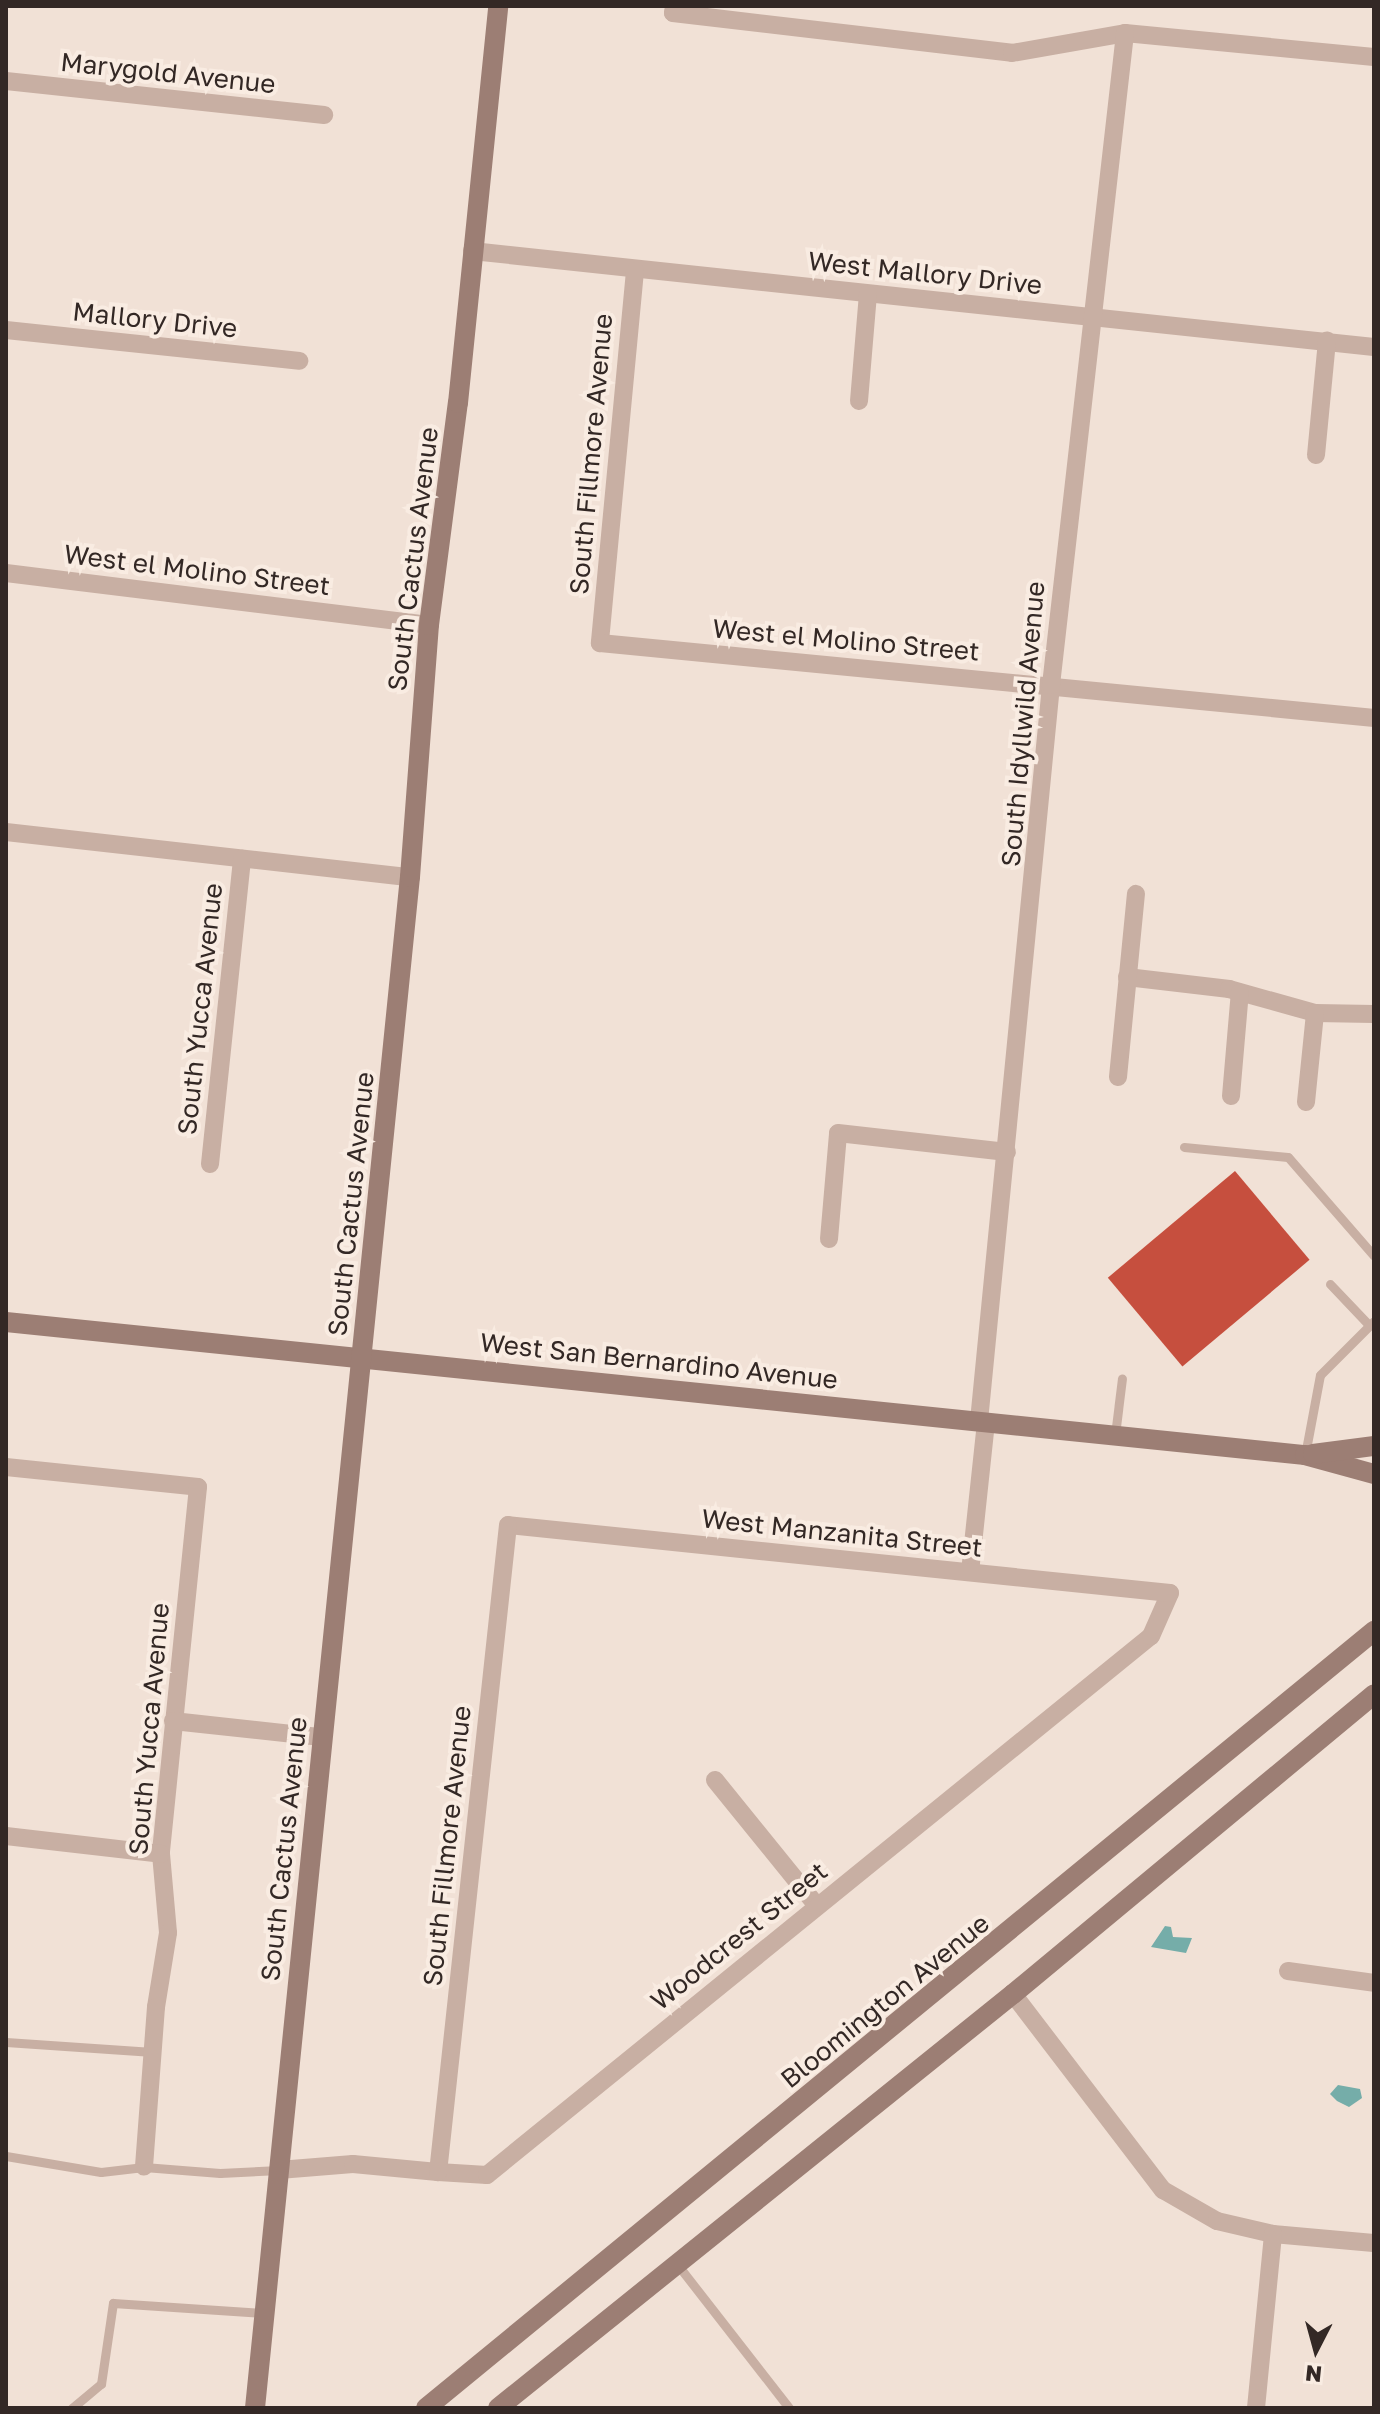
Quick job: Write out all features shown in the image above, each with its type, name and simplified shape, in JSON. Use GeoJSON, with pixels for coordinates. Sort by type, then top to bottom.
{"type":"FeatureCollection","features":[{"type":"Feature","properties":{"kind":"main road","name":"South Cactus Avenue"},"geometry":{"type":"LineString","coordinates":[[255,2408],[410,877],[429,625],[498,6]]}},
{"type":"Feature","properties":{"kind":"main road","name":"West San Bernardino Avenue"},"geometry":{"type":"LineString","coordinates":[[6,1322],[362,1355],[1305,1455],[1374,1474]]}},
{"type":"Feature","properties":{"kind":"main road","name":"West San Bernardino Avenue"},"geometry":{"type":"LineString","coordinates":[[1305,1455],[1374,1446]]}},
{"type":"Feature","properties":{"kind":"main road","name":"Bloomington Avenue"},"geometry":{"type":"LineString","coordinates":[[426,2408],[1374,1631]]}},
{"type":"Feature","properties":{"kind":"main road"},"geometry":{"type":"LineString","coordinates":[[498,2408],[1013,1994],[1374,1694]]}},
{"type":"Feature","properties":{"kind":"street"},"geometry":{"type":"LineString","coordinates":[[673,10],[1012,53],[1125,33],[1374,57]]}},
{"type":"Feature","properties":{"kind":"street","name":"South Idyllwild Avenue"},"geometry":{"type":"LineString","coordinates":[[970,1572],[1051,685],[1125,33]]}},
{"type":"Feature","properties":{"kind":"street","name":"Marygold Avenue"},"geometry":{"type":"LineString","coordinates":[[6,81],[324,115]]}},
{"type":"Feature","properties":{"kind":"street","name":"West Mallory Drive"},"geometry":{"type":"LineString","coordinates":[[472,251],[635,271],[1374,347]]}},
{"type":"Feature","properties":{"kind":"street","name":"South Fillmore Avenue"},"geometry":{"type":"LineString","coordinates":[[600,643],[635,271]]}},
{"type":"Feature","properties":{"kind":"street"},"geometry":{"type":"LineString","coordinates":[[859,401],[868,294]]}},
{"type":"Feature","properties":{"kind":"street","name":"Mallory Drive"},"geometry":{"type":"LineString","coordinates":[[6,330],[299,361]]}},
{"type":"Feature","properties":{"kind":"street"},"geometry":{"type":"LineString","coordinates":[[1316,455],[1327,341]]}},
{"type":"Feature","properties":{"kind":"street","name":"West el Molino Street"},"geometry":{"type":"LineString","coordinates":[[6,573],[429,625]]}},
{"type":"Feature","properties":{"kind":"street","name":"West el Molino Street"},"geometry":{"type":"LineString","coordinates":[[600,643],[1374,718]]}},
{"type":"Feature","properties":{"kind":"street"},"geometry":{"type":"LineString","coordinates":[[6,832],[410,877]]}},
{"type":"Feature","properties":{"kind":"street","name":"South Yucca Avenue"},"geometry":{"type":"LineString","coordinates":[[210,1164],[242,859]]}},
{"type":"Feature","properties":{"kind":"street"},"geometry":{"type":"LineString","coordinates":[[1118,1077],[1136,894]]}},
{"type":"Feature","properties":{"kind":"street"},"geometry":{"type":"LineString","coordinates":[[1127,977],[1240,992],[1315,1013],[1374,1014]]}},
{"type":"Feature","properties":{"kind":"street"},"geometry":{"type":"LineString","coordinates":[[1231,1096],[1240,992]]}},
{"type":"Feature","properties":{"kind":"street"},"geometry":{"type":"LineString","coordinates":[[1306,1102],[1315,1013]]}},
{"type":"Feature","properties":{"kind":"street"},"geometry":{"type":"LineString","coordinates":[[829,1239],[838,1133],[1007,1152]]}},
{"type":"Feature","properties":{"kind":"street","name":"South Yucca Avenue"},"geometry":{"type":"LineString","coordinates":[[6,1467],[198,1487],[161,1854],[168,1933],[153,2052],[144,2167]]}},
{"type":"Feature","properties":{"kind":"street","name":"South Fillmore Avenue"},"geometry":{"type":"LineString","coordinates":[[438,2172],[508,1525]]}},
{"type":"Feature","properties":{"kind":"street","name":"West Manzanita Street"},"geometry":{"type":"LineString","coordinates":[[508,1525],[1170,1593]]}},
{"type":"Feature","properties":{"kind":"street","name":"Woodcrest Street"},"geometry":{"type":"LineString","coordinates":[[279,2170],[353,2164],[487,2175],[1151,1636],[1170,1593]]}},
{"type":"Feature","properties":{"kind":"street"},"geometry":{"type":"LineString","coordinates":[[173,1721],[321,1737]]}},
{"type":"Feature","properties":{"kind":"street"},"geometry":{"type":"LineString","coordinates":[[715,1780],[817,1906]]}},
{"type":"Feature","properties":{"kind":"street"},"geometry":{"type":"LineString","coordinates":[[6,1836],[161,1854]]}},
{"type":"Feature","properties":{"kind":"street"},"geometry":{"type":"LineString","coordinates":[[1288,1971],[1374,1983]]}},
{"type":"Feature","properties":{"kind":"street"},"geometry":{"type":"LineString","coordinates":[[1013,1994],[1163,2190],[1217,2221],[1273,2234],[1374,2243]]}},
{"type":"Feature","properties":{"kind":"street"},"geometry":{"type":"LineString","coordinates":[[1256,2408],[1273,2234]]}},
{"type":"Feature","properties":{"kind":"lane"},"geometry":{"type":"LineString","coordinates":[[1184,1147],[1288,1157],[1374,1256]]}},
{"type":"Feature","properties":{"kind":"lane"},"geometry":{"type":"LineString","coordinates":[[1305,1455],[1320,1375],[1371,1323],[1330,1284]]}},
{"type":"Feature","properties":{"kind":"lane"},"geometry":{"type":"LineString","coordinates":[[1115,1435],[1122,1378]]}},
{"type":"Feature","properties":{"kind":"lane"},"geometry":{"type":"LineString","coordinates":[[6,2042],[153,2052]]}},
{"type":"Feature","properties":{"kind":"lane"},"geometry":{"type":"LineString","coordinates":[[6,2156],[101,2172],[144,2167],[220,2173],[279,2170]]}},
{"type":"Feature","properties":{"kind":"lane"},"geometry":{"type":"LineString","coordinates":[[677,2264],[789,2408]]}},
{"type":"Feature","properties":{"kind":"lane"},"geometry":{"type":"LineString","coordinates":[[72,2408],[101,2384],[113,2303],[264,2313]]}},
{"type":"Feature","properties":{"kind":"water"},"geometry":{"type":"Polygon","coordinates":[[[1165,1926],[1171,1927],[1173,1937],[1192,1938],[1186,1953],[1151,1947],[1165,1926]]]}},
{"type":"Feature","properties":{"kind":"water"},"geometry":{"type":"Polygon","coordinates":[[[1338,2085],[1360,2089],[1362,2098],[1349,2107],[1337,2101],[1330,2094],[1338,2085]]]}},
{"type":"Feature","properties":{"kind":"building"},"geometry":{"type":"Polygon","coordinates":[[[1235,1171],[1310,1260],[1182,1367],[1108,1278],[1235,1171]]]}}]}
